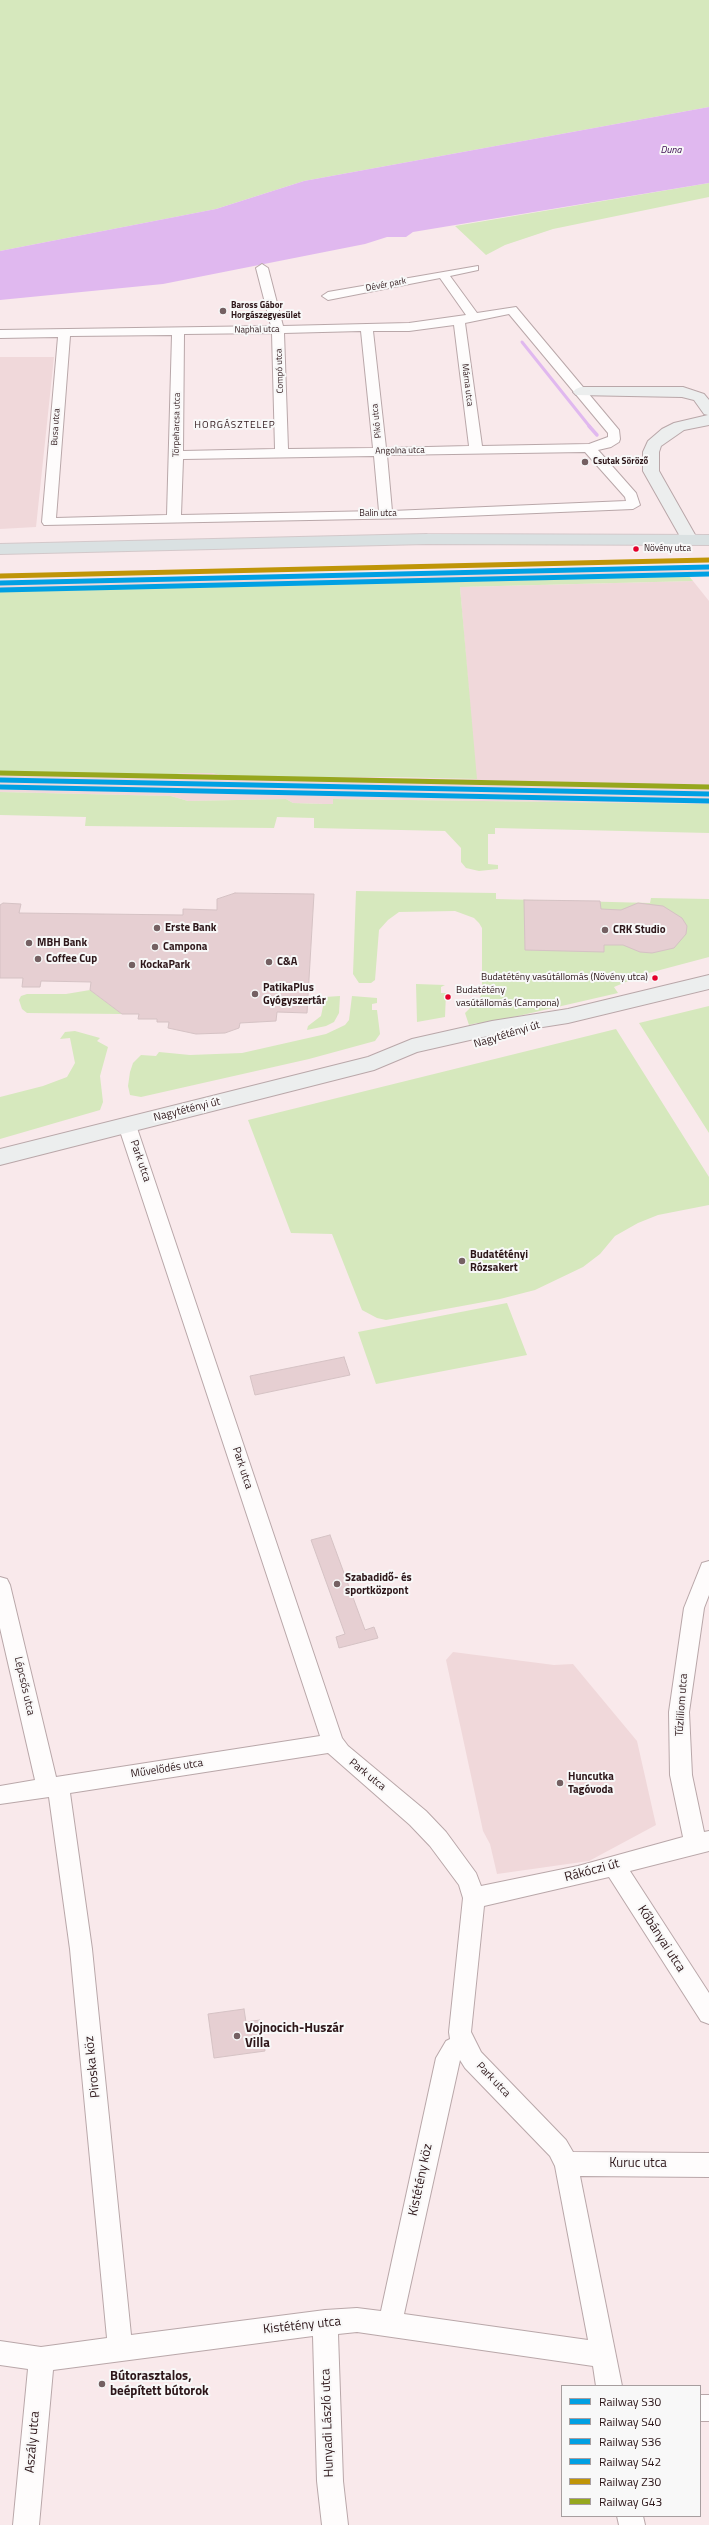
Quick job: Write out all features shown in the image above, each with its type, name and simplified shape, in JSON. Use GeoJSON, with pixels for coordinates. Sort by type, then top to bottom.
{"type":"FeatureCollection","features":[{"type":"Feature","properties":{"kind":"main road"},"geometry":{"type":"LineString","coordinates":[[581,392],[683,392],[699,397],[709,411]]}},
{"type":"Feature","properties":{"kind":"main road"},"geometry":{"type":"LineString","coordinates":[[709,420],[679,426],[668,432],[654,444],[651,452],[651,471],[654,480],[687,534],[709,540]]}},
{"type":"Feature","properties":{"kind":"main road"},"geometry":{"type":"LineString","coordinates":[[0,549],[687,534],[709,528]]}},
{"type":"Feature","properties":{"kind":"main road","name":"Nagytétényi út"},"geometry":{"type":"LineString","coordinates":[[0,1157],[374,1063],[408,1062],[495,1041],[568,1016],[709,982]]}},
{"type":"Feature","properties":{"kind":"street","name":"Compó utca"},"geometry":{"type":"LineString","coordinates":[[262,268],[278,329],[282,453]]}},
{"type":"Feature","properties":{"kind":"street","name":"Dévér park"},"geometry":{"type":"LineString","coordinates":[[328,296],[474,268]]}},
{"type":"Feature","properties":{"kind":"street"},"geometry":{"type":"LineString","coordinates":[[443,274],[473,316]]}},
{"type":"Feature","properties":{"kind":"street","name":"Naphal utca"},"geometry":{"type":"LineString","coordinates":[[0,334],[367,328],[434,325],[473,316],[512,310],[581,392]]}},
{"type":"Feature","properties":{"kind":"street","name":"Márna utca"},"geometry":{"type":"LineString","coordinates":[[459,319],[476,450]]}},
{"type":"Feature","properties":{"kind":"street","name":"Pikó utca"},"geometry":{"type":"LineString","coordinates":[[367,328],[386,514]]}},
{"type":"Feature","properties":{"kind":"street","name":"Törpeharcsa utca"},"geometry":{"type":"LineString","coordinates":[[174,518],[177,454],[178,331]]}},
{"type":"Feature","properties":{"kind":"street","name":"Busa utca"},"geometry":{"type":"LineString","coordinates":[[49,522],[64,333]]}},
{"type":"Feature","properties":{"kind":"street","name":"Angolna utca"},"geometry":{"type":"LineString","coordinates":[[177,454],[589,448],[611,442],[614,438],[614,433],[581,392]]}},
{"type":"Feature","properties":{"kind":"street","name":"Balin utca"},"geometry":{"type":"LineString","coordinates":[[49,522],[174,518],[416,514],[633,505],[632,496],[589,448]]}},
{"type":"Feature","properties":{"kind":"street","name":"Park utca"},"geometry":{"type":"LineString","coordinates":[[127,1125],[333,1744],[341,1753],[418,1818],[438,1839],[468,1880],[474,1898],[460,2022],[460,2032],[463,2044],[473,2060],[558,2148],[566,2164],[609,2385]]}},
{"type":"Feature","properties":{"kind":"street","name":"Tűzliliom utca"},"geometry":{"type":"LineString","coordinates":[[702,1842],[681,1776],[679,1712],[694,1608],[709,1569]]}},
{"type":"Feature","properties":{"kind":"street","name":"Lépcsős utca"},"geometry":{"type":"LineString","coordinates":[[0,1585],[53,1787]]}},
{"type":"Feature","properties":{"kind":"street","name":"Művelődés utca"},"geometry":{"type":"LineString","coordinates":[[0,1795],[333,1744]]}},
{"type":"Feature","properties":{"kind":"street","name":"Piroska köz"},"geometry":{"type":"LineString","coordinates":[[53,1787],[82,1949],[120,2349]]}},
{"type":"Feature","properties":{"kind":"street","name":"Rákóczi út"},"geometry":{"type":"LineString","coordinates":[[474,1898],[578,1876],[702,1842]]}},
{"type":"Feature","properties":{"kind":"street","name":"Kőbányai utca"},"geometry":{"type":"LineString","coordinates":[[614,1865],[709,2013]]}},
{"type":"Feature","properties":{"kind":"street","name":"Kistétény köz"},"geometry":{"type":"LineString","coordinates":[[390,2324],[448,2058],[454,2049],[463,2044]]}},
{"type":"Feature","properties":{"kind":"street","name":"Kuruc utca"},"geometry":{"type":"LineString","coordinates":[[566,2164],[709,2165]]}},
{"type":"Feature","properties":{"kind":"street","name":"Kistétény utca"},"geometry":{"type":"LineString","coordinates":[[0,2354],[41,2359],[325,2322],[357,2320],[603,2355]]}},
{"type":"Feature","properties":{"kind":"street","name":"Hunyadi László utca"},"geometry":{"type":"LineString","coordinates":[[325,2322],[330,2481],[335,2525]]}},
{"type":"Feature","properties":{"kind":"street","name":"Aszály utca"},"geometry":{"type":"LineString","coordinates":[[26,2525],[41,2359]]}},
{"type":"Feature","properties":{"kind":"shaded area"},"geometry":{"type":"Polygon","coordinates":[[[0,357],[54,357],[36,527],[0,529],[0,357]]]}},
{"type":"Feature","properties":{"kind":"shaded area"},"geometry":{"type":"Polygon","coordinates":[[[709,565],[709,575],[0,589],[0,581],[709,565]]]}},
{"type":"Feature","properties":{"kind":"shaded area"},"geometry":{"type":"Polygon","coordinates":[[[693,581],[709,601],[709,804],[333,799],[333,804],[324,804],[293,803],[286,799],[188,801],[171,796],[0,792],[0,773],[164,776],[184,773],[212,773],[229,777],[288,778],[298,776],[476,779],[460,587],[693,581]]]}},
{"type":"Feature","properties":{"kind":"shaded area","name":"Huncutka Tagóvoda"},"geometry":{"type":"Polygon","coordinates":[[[453,1652],[554,1665],[573,1664],[637,1741],[656,1825],[589,1861],[497,1874],[490,1844],[483,1831],[446,1660],[453,1652]]]}},
{"type":"Feature","properties":{"kind":"green space"},"geometry":{"type":"Polygon","coordinates":[[[0,0],[709,0],[709,107],[304,181],[216,209],[0,251],[0,0]]]}},
{"type":"Feature","properties":{"kind":"green space"},"geometry":{"type":"Polygon","coordinates":[[[709,183],[709,197],[553,229],[505,245],[486,255],[455,226],[709,183]]]}},
{"type":"Feature","properties":{"kind":"green space"},"geometry":{"type":"Polygon","coordinates":[[[688,575],[693,581],[460,587],[477,779],[392,777],[229,777],[212,773],[184,773],[164,776],[0,773],[0,589],[688,575]]]}},
{"type":"Feature","properties":{"kind":"green space"},"geometry":{"type":"Polygon","coordinates":[[[0,792],[171,796],[188,801],[286,799],[293,803],[324,804],[333,804],[333,799],[709,804],[709,833],[495,828],[495,834],[488,834],[488,864],[498,865],[498,869],[479,871],[466,868],[461,862],[461,848],[445,831],[314,828],[314,818],[277,817],[274,828],[85,826],[86,817],[0,815],[0,792]]]}},
{"type":"Feature","properties":{"kind":"green space"},"geometry":{"type":"Polygon","coordinates":[[[356,891],[496,893],[496,899],[650,903],[651,898],[709,899],[709,957],[645,974],[614,987],[618,993],[479,1025],[477,1023],[469,1025],[465,1013],[480,998],[482,992],[482,928],[479,923],[474,918],[455,911],[399,912],[388,920],[379,930],[375,980],[371,983],[359,983],[353,974],[356,891]]]}},
{"type":"Feature","properties":{"kind":"green space"},"geometry":{"type":"Polygon","coordinates":[[[416,984],[445,985],[441,987],[441,993],[446,993],[445,1017],[417,1022],[416,984]]]}},
{"type":"Feature","properties":{"kind":"green space"},"geometry":{"type":"Polygon","coordinates":[[[90,990],[122,1014],[27,1013],[22,1009],[19,1000],[21,996],[27,994],[66,994],[90,990]]]}},
{"type":"Feature","properties":{"kind":"green space"},"geometry":{"type":"Polygon","coordinates":[[[340,996],[339,1013],[334,1022],[326,1026],[307,1030],[308,1026],[321,1016],[325,997],[340,996]]]}},
{"type":"Feature","properties":{"kind":"green space"},"geometry":{"type":"Polygon","coordinates":[[[352,996],[377,998],[377,1003],[372,1004],[372,1010],[377,1010],[380,1034],[375,1041],[309,1059],[141,1097],[130,1095],[128,1086],[130,1072],[133,1063],[141,1055],[156,1056],[159,1052],[190,1055],[242,1053],[326,1034],[345,1025],[349,1020],[352,996]]]}},
{"type":"Feature","properties":{"kind":"green space"},"geometry":{"type":"Polygon","coordinates":[[[709,1006],[709,1133],[639,1023],[709,1006]]]}},
{"type":"Feature","properties":{"kind":"green space"},"geometry":{"type":"Polygon","coordinates":[[[616,1029],[709,1177],[709,1205],[658,1215],[638,1223],[615,1236],[600,1254],[583,1267],[535,1290],[500,1299],[386,1320],[377,1318],[362,1310],[332,1234],[291,1233],[248,1120],[616,1029]]]}},
{"type":"Feature","properties":{"kind":"green space"},"geometry":{"type":"Polygon","coordinates":[[[75,1031],[100,1038],[97,1041],[108,1047],[100,1076],[103,1102],[100,1110],[0,1139],[0,1097],[43,1086],[67,1077],[75,1063],[70,1038],[60,1039],[65,1032],[75,1031]]]}},
{"type":"Feature","properties":{"kind":"green space"},"geometry":{"type":"Polygon","coordinates":[[[507,1303],[527,1355],[376,1384],[358,1332],[507,1303]]]}},
{"type":"Feature","properties":{"kind":"water","name":"Duna"},"geometry":{"type":"Polygon","coordinates":[[[709,107],[709,183],[413,232],[406,237],[387,237],[365,244],[163,284],[0,300],[0,251],[216,209],[304,181],[709,107]]]}},
{"type":"Feature","properties":{"kind":"building","name":"Campona"},"geometry":{"type":"Polygon","coordinates":[[[235,893],[314,894],[307,1013],[277,1012],[276,1021],[240,1023],[239,1028],[225,1033],[196,1034],[168,1028],[169,1022],[157,1022],[157,1019],[138,1019],[139,1014],[122,1014],[90,990],[91,982],[41,981],[40,987],[22,987],[23,978],[0,978],[0,905],[3,903],[21,904],[19,913],[183,915],[183,909],[217,910],[217,899],[235,893]]]}},
{"type":"Feature","properties":{"kind":"building","name":"CRK Studio"},"geometry":{"type":"Polygon","coordinates":[[[524,900],[600,901],[601,909],[621,910],[638,903],[663,906],[682,918],[687,926],[686,934],[674,948],[652,953],[640,952],[623,945],[604,945],[604,952],[525,950],[524,900]]]}},
{"type":"Feature","properties":{"kind":"building"},"geometry":{"type":"Polygon","coordinates":[[[344,1357],[350,1375],[255,1395],[250,1376],[344,1357]]]}},
{"type":"Feature","properties":{"kind":"building","name":"Szabadidő- és sportközpont"},"geometry":{"type":"Polygon","coordinates":[[[330,1535],[365,1630],[374,1627],[378,1638],[339,1648],[336,1637],[345,1634],[311,1540],[330,1535]]]}},
{"type":"Feature","properties":{"kind":"building","name":"Vojnocich-Huszár Villa"},"geometry":{"type":"Polygon","coordinates":[[[244,2009],[246,2022],[260,2020],[265,2051],[214,2058],[208,2014],[244,2009]]]}},
{"type":"Feature","properties":{"kind":"waterway"},"geometry":{"type":"LineString","coordinates":[[522,342],[590,427]]}},
{"type":"Feature","properties":{"kind":"waterway"},"geometry":{"type":"LineString","coordinates":[[589,426],[597,435]]}},
{"type":"Feature","properties":{"kind":"rail line","name":"Z30"},"geometry":{"type":"LineString","coordinates":[[0,576],[709,560]]}},
{"type":"Feature","properties":{"kind":"rail line","name":"S30"},"geometry":{"type":"LineString","coordinates":[[0,583],[709,567]]}},
{"type":"Feature","properties":{"kind":"rail line","name":"S36"},"geometry":{"type":"LineString","coordinates":[[0,590],[709,574]]}},
{"type":"Feature","properties":{"kind":"rail line","name":"G43"},"geometry":{"type":"LineString","coordinates":[[0,773],[709,787]]}},
{"type":"Feature","properties":{"kind":"rail line","name":"S40"},"geometry":{"type":"LineString","coordinates":[[0,780],[709,794]]}},
{"type":"Feature","properties":{"kind":"rail line","name":"S42"},"geometry":{"type":"LineString","coordinates":[[0,787],[709,801]]}},
{"type":"Feature","properties":{"kind":"place","name":"Baross Gábor Horgászegyesület"},"geometry":{"type":"Point","coordinates":[223,311]}},
{"type":"Feature","properties":{"kind":"place","name":"Csutak Söröző"},"geometry":{"type":"Point","coordinates":[585,462]}},
{"type":"Feature","properties":{"kind":"place","name":"Növény utca"},"geometry":{"type":"Point","coordinates":[636,549]}},
{"type":"Feature","properties":{"kind":"place","name":"Erste Bank"},"geometry":{"type":"Point","coordinates":[157,928]}},
{"type":"Feature","properties":{"kind":"place","name":"CRK Studio"},"geometry":{"type":"Point","coordinates":[605,930]}},
{"type":"Feature","properties":{"kind":"place","name":"MBH Bank"},"geometry":{"type":"Point","coordinates":[29,943]}},
{"type":"Feature","properties":{"kind":"place","name":"Campona"},"geometry":{"type":"Point","coordinates":[155,947]}},
{"type":"Feature","properties":{"kind":"place","name":"Coffee Cup"},"geometry":{"type":"Point","coordinates":[38,959]}},
{"type":"Feature","properties":{"kind":"place","name":"C&A"},"geometry":{"type":"Point","coordinates":[269,962]}},
{"type":"Feature","properties":{"kind":"place","name":"KockaPark"},"geometry":{"type":"Point","coordinates":[132,965]}},
{"type":"Feature","properties":{"kind":"place","name":"Budatétény vasútállomás (Növény utca)"},"geometry":{"type":"Point","coordinates":[655,978]}},
{"type":"Feature","properties":{"kind":"place","name":"PatikaPlus Gyógyszertár"},"geometry":{"type":"Point","coordinates":[255,994]}},
{"type":"Feature","properties":{"kind":"place","name":"Budatétény vasútállomás (Campona)"},"geometry":{"type":"Point","coordinates":[448,997]}},
{"type":"Feature","properties":{"kind":"place","name":"Budatétényi Rózsakert"},"geometry":{"type":"Point","coordinates":[462,1261]}},
{"type":"Feature","properties":{"kind":"place","name":"Szabadidő- és sportközpont"},"geometry":{"type":"Point","coordinates":[337,1584]}},
{"type":"Feature","properties":{"kind":"place","name":"Huncutka Tagóvoda"},"geometry":{"type":"Point","coordinates":[560,1783]}},
{"type":"Feature","properties":{"kind":"place","name":"Vojnocich-Huszár Villa"},"geometry":{"type":"Point","coordinates":[237,2036]}},
{"type":"Feature","properties":{"kind":"place","name":"Bútorasztalos, beépített bútorok"},"geometry":{"type":"Point","coordinates":[102,2384]}},
{"type":"Feature","properties":{"kind":"district","name":"HORGÁSZTELEP"},"geometry":{"type":"Point","coordinates":[235,426]}}]}
